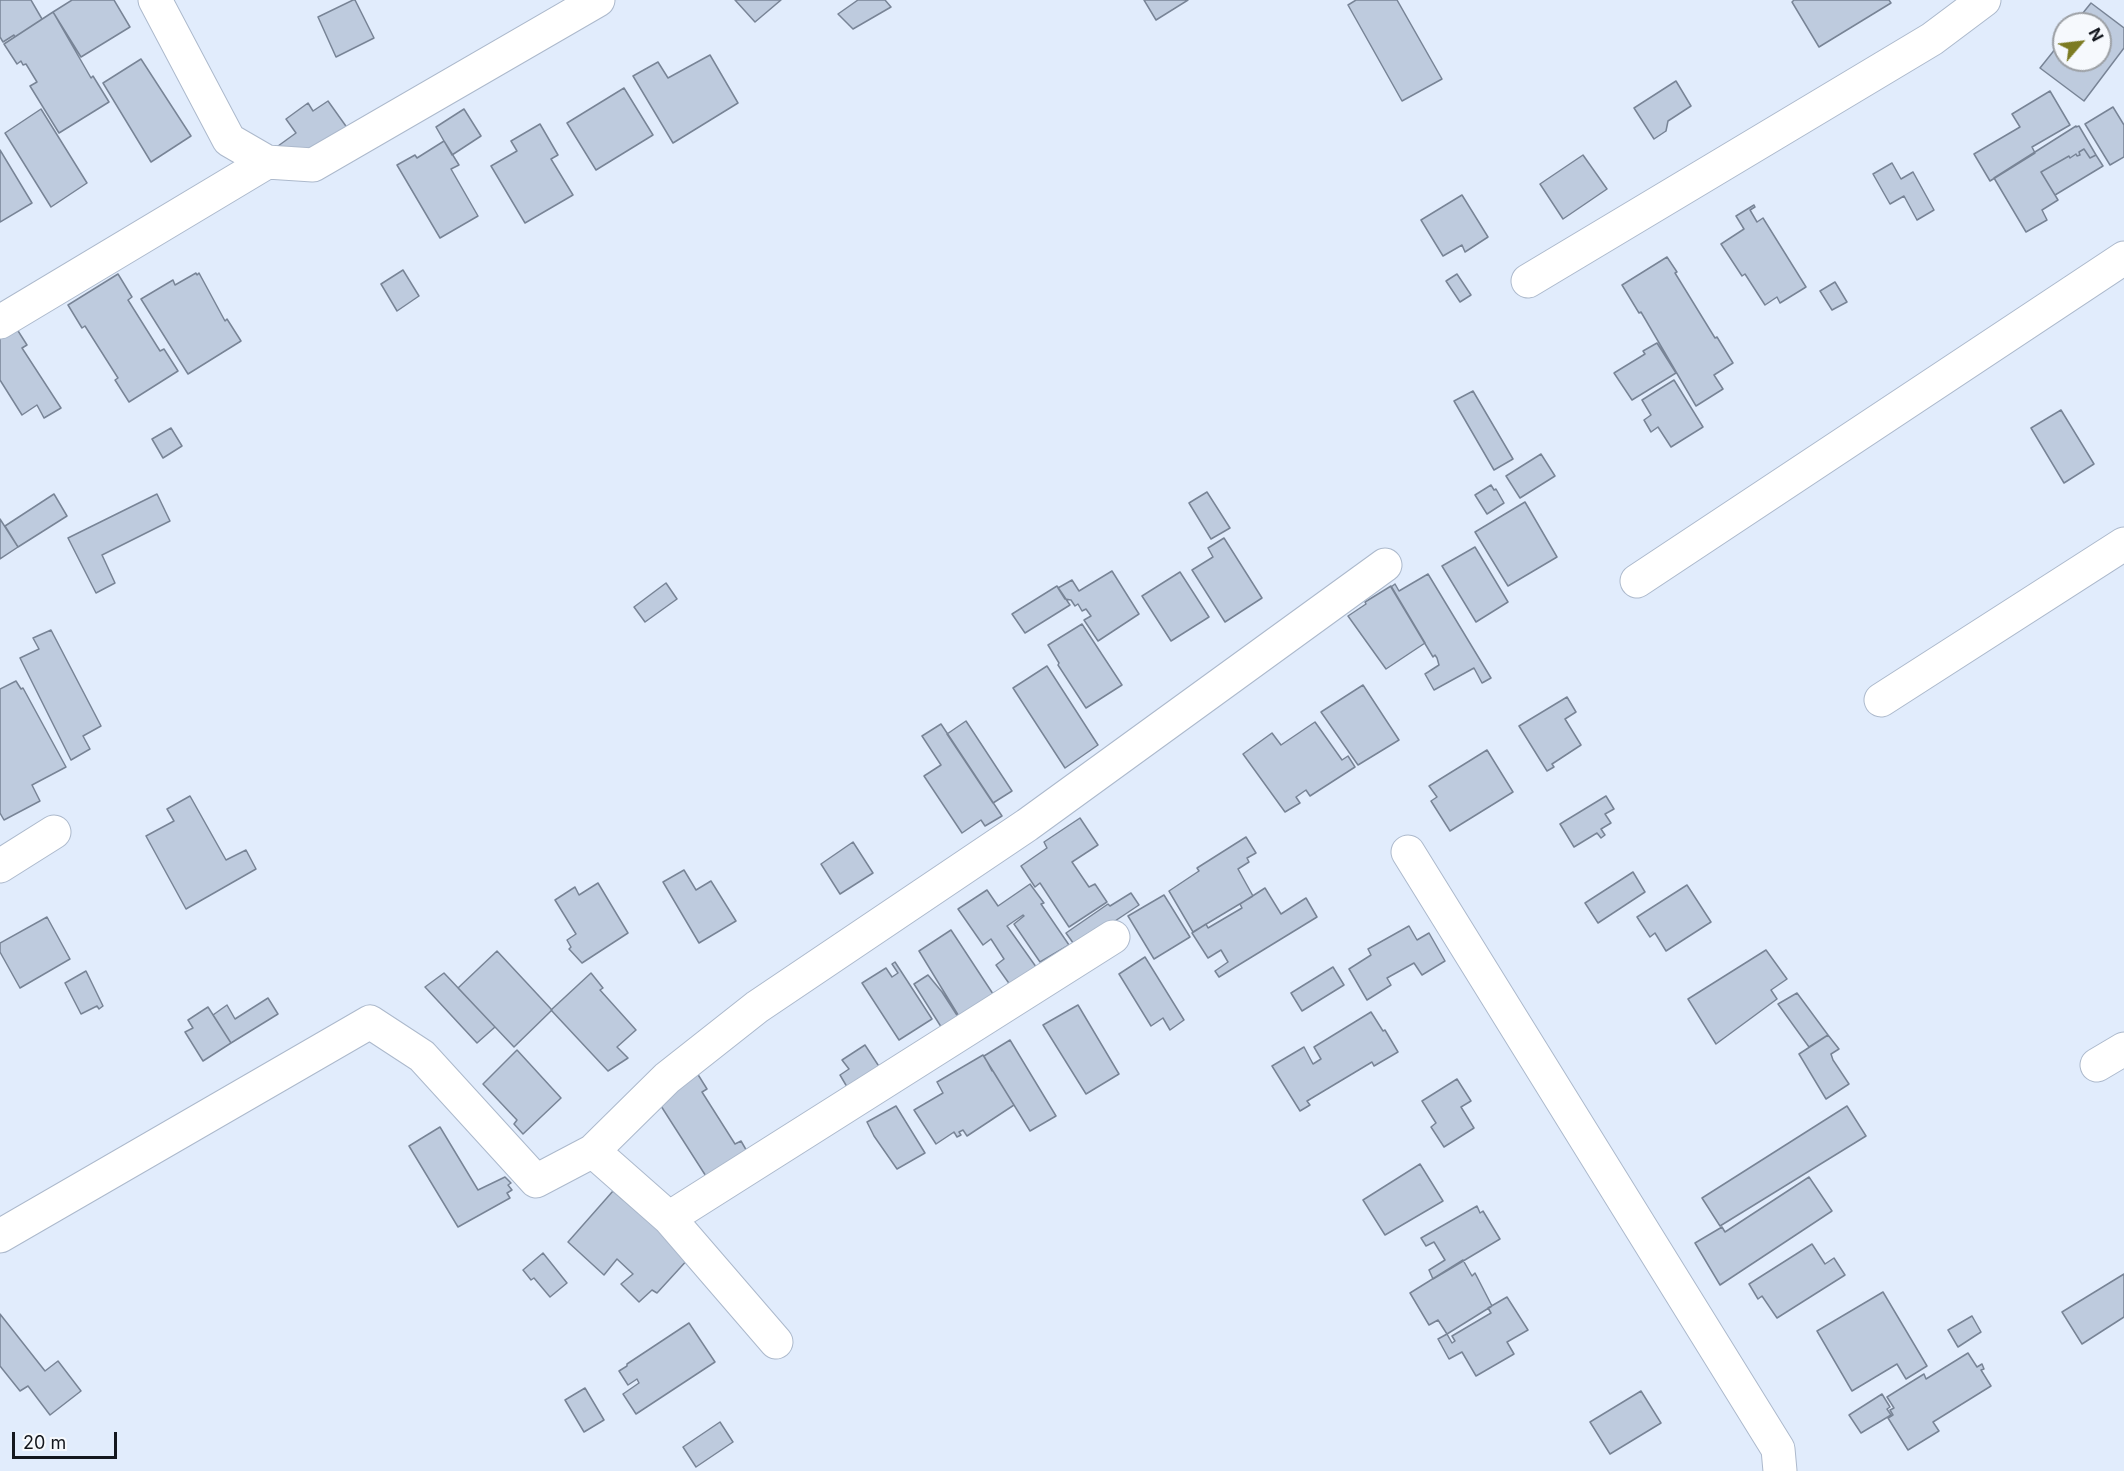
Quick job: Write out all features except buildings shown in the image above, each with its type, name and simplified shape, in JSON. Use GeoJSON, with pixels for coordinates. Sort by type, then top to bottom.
{"type":"FeatureCollection","features":[{"type":"Feature","properties":{"kind":"street"},"geometry":{"type":"LineString","coordinates":[[155,0],[229,140],[267,162],[313,165],[598,0]]}},
{"type":"Feature","properties":{"kind":"street"},"geometry":{"type":"LineString","coordinates":[[1528,281],[1932,39],[1984,0]]}},
{"type":"Feature","properties":{"kind":"street"},"geometry":{"type":"LineString","coordinates":[[0,322],[267,162]]}},
{"type":"Feature","properties":{"kind":"street"},"geometry":{"type":"LineString","coordinates":[[1637,581],[2124,258]]}},
{"type":"Feature","properties":{"kind":"street"},"geometry":{"type":"LineString","coordinates":[[1881,700],[2124,543]]}},
{"type":"Feature","properties":{"kind":"street"},"geometry":{"type":"LineString","coordinates":[[0,1236],[370,1022],[422,1056],[536,1181],[593,1151],[667,1078],[758,1007],[1027,825],[1385,566]]}},
{"type":"Feature","properties":{"kind":"street"},"geometry":{"type":"LineString","coordinates":[[0,866],[54,832]]}},
{"type":"Feature","properties":{"kind":"street"},"geometry":{"type":"LineString","coordinates":[[1408,852],[1778,1449],[1780,1471]]}},
{"type":"Feature","properties":{"kind":"street"},"geometry":{"type":"LineString","coordinates":[[669,1218],[1113,937]]}},
{"type":"Feature","properties":{"kind":"street"},"geometry":{"type":"LineString","coordinates":[[593,1151],[669,1218],[776,1342]]}}]}
